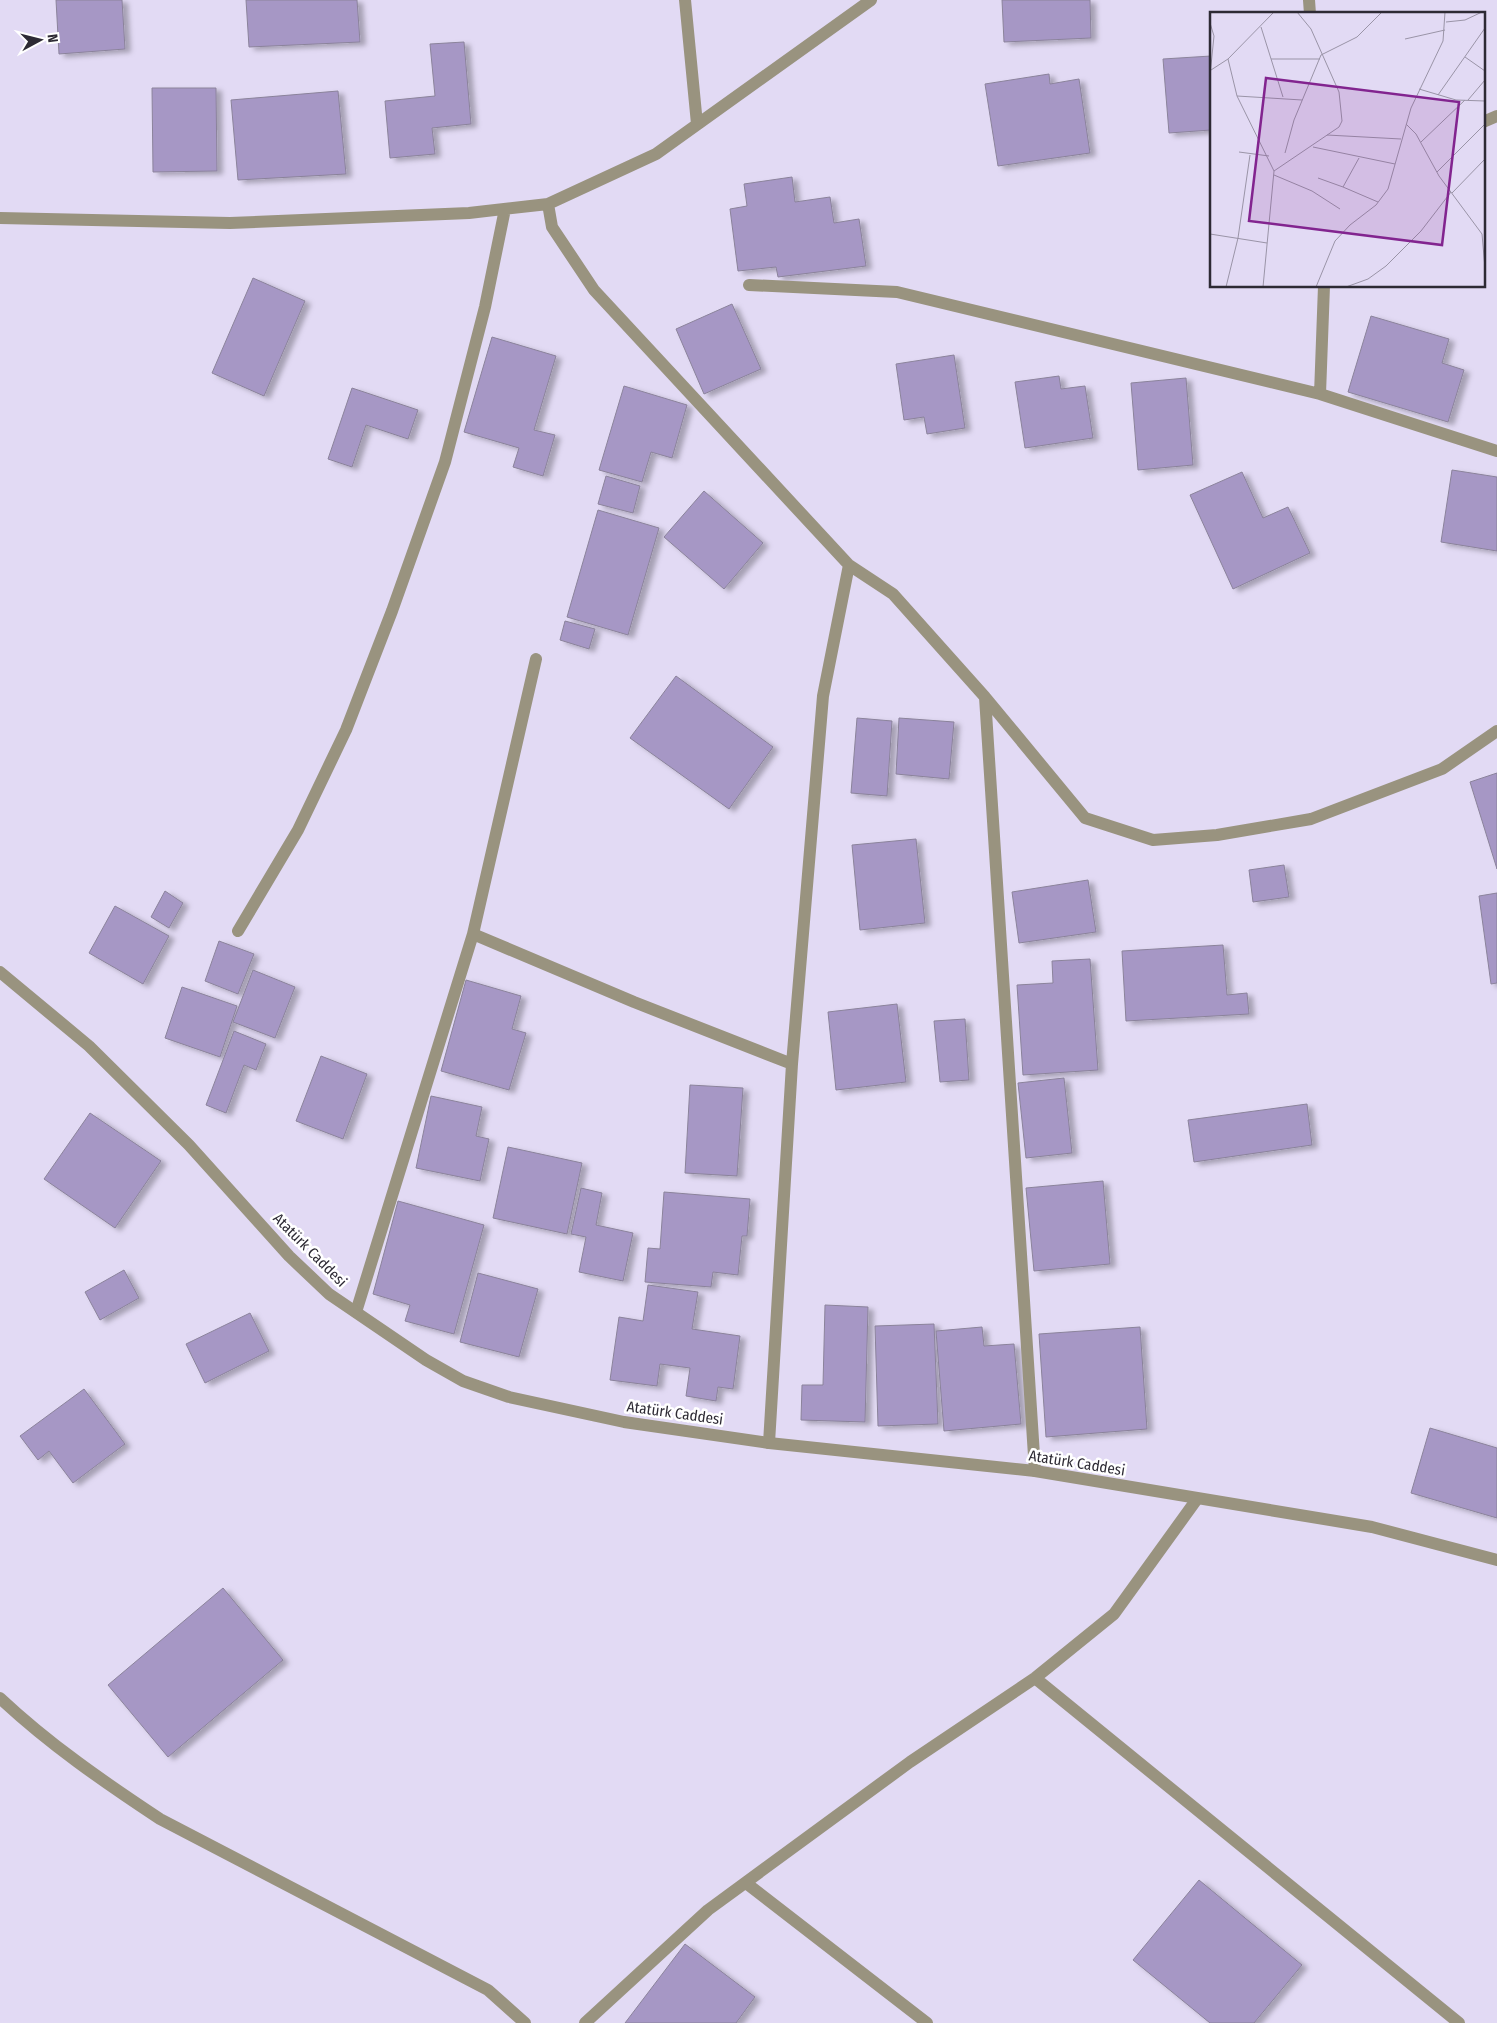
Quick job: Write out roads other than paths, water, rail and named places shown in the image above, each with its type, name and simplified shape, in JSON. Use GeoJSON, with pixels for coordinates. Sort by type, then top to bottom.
{"type":"FeatureCollection","features":[{"type":"Feature","properties":{"kind":"street"},"geometry":{"type":"LineString","coordinates":[[685,0],[698,124]]}},
{"type":"Feature","properties":{"kind":"street"},"geometry":{"type":"LineString","coordinates":[[0,218],[230,224],[469,213],[548,204],[656,154],[871,0]]}},
{"type":"Feature","properties":{"kind":"street"},"geometry":{"type":"LineString","coordinates":[[1484,122],[1497,116]]}},
{"type":"Feature","properties":{"kind":"street"},"geometry":{"type":"LineString","coordinates":[[548,204],[552,227],[594,290],[849,565],[893,594],[985,698],[1085,818],[1154,840],[1217,835],[1311,819],[1442,769],[1497,731]]}},
{"type":"Feature","properties":{"kind":"street"},"geometry":{"type":"LineString","coordinates":[[238,932],[298,830],[346,730],[392,611],[445,462],[485,307],[505,209]]}},
{"type":"Feature","properties":{"kind":"street"},"geometry":{"type":"LineString","coordinates":[[748,285],[897,292],[1320,394],[1497,451]]}},
{"type":"Feature","properties":{"kind":"street"},"geometry":{"type":"LineString","coordinates":[[1320,394],[1324,288]]}},
{"type":"Feature","properties":{"kind":"street"},"geometry":{"type":"LineString","coordinates":[[769,1443],[792,1064],[823,696],[849,565]]}},
{"type":"Feature","properties":{"kind":"street"},"geometry":{"type":"LineString","coordinates":[[356,1312],[474,934],[536,659]]}},
{"type":"Feature","properties":{"kind":"street"},"geometry":{"type":"LineString","coordinates":[[985,698],[1036,1471]]}},
{"type":"Feature","properties":{"kind":"street"},"geometry":{"type":"LineString","coordinates":[[474,934],[634,1002],[792,1064]]}},
{"type":"Feature","properties":{"kind":"street","name":"Atatürk Caddesi"},"geometry":{"type":"LineString","coordinates":[[0,972],[88,1046],[189,1145],[290,1256],[329,1294],[463,1381],[509,1397],[624,1422],[769,1443],[1036,1471],[1197,1500],[1372,1527],[1497,1560]]}},
{"type":"Feature","properties":{"kind":"street"},"geometry":{"type":"LineString","coordinates":[[585,2023],[708,1910],[910,1762],[1035,1678],[1114,1614],[1197,1500]]}},
{"type":"Feature","properties":{"kind":"street"},"geometry":{"type":"LineString","coordinates":[[1035,1678],[1459,2023]]}},
{"type":"Feature","properties":{"kind":"street"},"geometry":{"type":"LineString","coordinates":[[0,1698],[64,1752],[111,1787],[160,1819],[488,1990],[525,2023]]}},
{"type":"Feature","properties":{"kind":"street"},"geometry":{"type":"LineString","coordinates":[[746,1883],[927,2023]]}}]}
